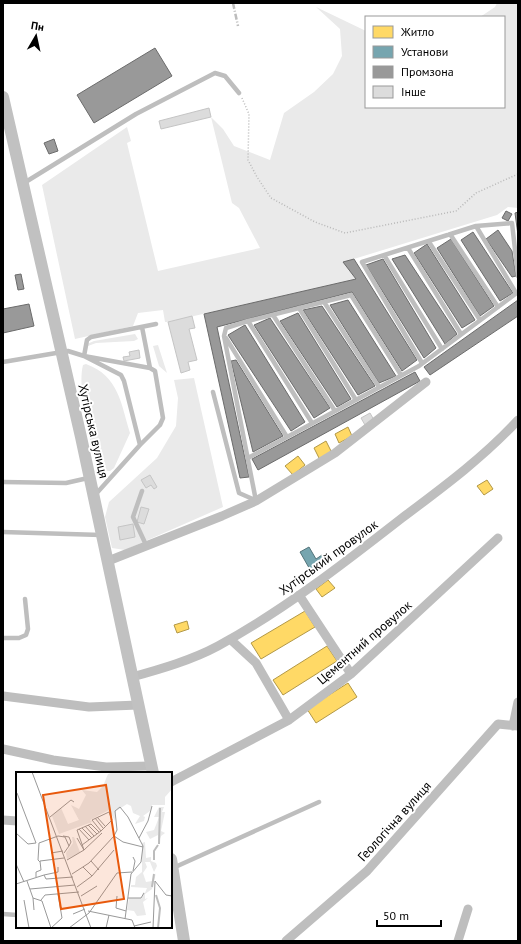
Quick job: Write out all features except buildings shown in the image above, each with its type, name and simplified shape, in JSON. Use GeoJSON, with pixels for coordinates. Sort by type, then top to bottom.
{"type":"FeatureCollection","features":[{"type":"Feature","properties":{"kind":"main road","name":"Хутірська вулиця"},"geometry":{"type":"LineString","coordinates":[[3,97],[90,478],[152,769]]}},
{"type":"Feature","properties":{"kind":"main road"},"geometry":{"type":"LineString","coordinates":[[172,864],[184,941]]}},
{"type":"Feature","properties":{"kind":"street"},"geometry":{"type":"LineString","coordinates":[[108,561],[256,500],[335,453],[426,382]]}},
{"type":"Feature","properties":{"kind":"street","name":"Хутірський провулок"},"geometry":{"type":"LineString","coordinates":[[132,677],[166,667],[217,647],[299,595],[336,569],[420,505],[491,447],[518,421]]}},
{"type":"Feature","properties":{"kind":"street","name":"Цементний провулок"},"geometry":{"type":"LineString","coordinates":[[172,781],[289,720],[351,674],[498,538]]}},
{"type":"Feature","properties":{"kind":"street"},"geometry":{"type":"LineString","coordinates":[[299,595],[351,674]]}},
{"type":"Feature","properties":{"kind":"street"},"geometry":{"type":"LineString","coordinates":[[230,639],[256,663],[289,720]]}},
{"type":"Feature","properties":{"kind":"street"},"geometry":{"type":"LineString","coordinates":[[3,696],[89,707],[138,705]]}},
{"type":"Feature","properties":{"kind":"street"},"geometry":{"type":"LineString","coordinates":[[515,726],[518,702]]}},
{"type":"Feature","properties":{"kind":"street","name":"Геологічна вулиця"},"geometry":{"type":"LineString","coordinates":[[286,941],[367,870],[498,724],[515,726]]}},
{"type":"Feature","properties":{"kind":"street"},"geometry":{"type":"LineString","coordinates":[[3,749],[53,760],[106,767],[152,769]]}},
{"type":"Feature","properties":{"kind":"street"},"geometry":{"type":"LineString","coordinates":[[3,820],[16,821]]}},
{"type":"Feature","properties":{"kind":"street"},"geometry":{"type":"LineString","coordinates":[[458,941],[468,909]]}},
{"type":"Feature","properties":{"kind":"lane"},"geometry":{"type":"LineString","coordinates":[[23,184],[136,114],[215,73],[225,76],[239,93]]}},
{"type":"Feature","properties":{"kind":"lane"},"geometry":{"type":"LineString","coordinates":[[422,363],[362,262],[476,226],[512,223],[518,276]]}},
{"type":"Feature","properties":{"kind":"lane"},"geometry":{"type":"LineString","coordinates":[[248,458],[422,363],[517,293],[476,226]]}},
{"type":"Feature","properties":{"kind":"lane"},"geometry":{"type":"LineString","coordinates":[[450,234],[498,307]]}},
{"type":"Feature","properties":{"kind":"lane"},"geometry":{"type":"LineString","coordinates":[[429,242],[480,320]]}},
{"type":"Feature","properties":{"kind":"lane"},"geometry":{"type":"LineString","coordinates":[[408,248],[461,334]]}},
{"type":"Feature","properties":{"kind":"lane"},"geometry":{"type":"LineString","coordinates":[[384,255],[442,349]]}},
{"type":"Feature","properties":{"kind":"lane"},"geometry":{"type":"LineString","coordinates":[[256,500],[224,336],[226,328],[273,314],[351,295],[401,375]]}},
{"type":"Feature","properties":{"kind":"lane"},"geometry":{"type":"LineString","coordinates":[[324,302],[379,387]]}},
{"type":"Feature","properties":{"kind":"lane"},"geometry":{"type":"LineString","coordinates":[[299,308],[356,400]]}},
{"type":"Feature","properties":{"kind":"lane"},"geometry":{"type":"LineString","coordinates":[[273,314],[335,411]]}},
{"type":"Feature","properties":{"kind":"lane"},"geometry":{"type":"LineString","coordinates":[[248,321],[312,423]]}},
{"type":"Feature","properties":{"kind":"lane"},"geometry":{"type":"LineString","coordinates":[[84,356],[87,340],[91,337],[156,324]]}},
{"type":"Feature","properties":{"kind":"lane"},"geometry":{"type":"LineString","coordinates":[[142,327],[150,368]]}},
{"type":"Feature","properties":{"kind":"lane"},"geometry":{"type":"LineString","coordinates":[[224,336],[287,437]]}},
{"type":"Feature","properties":{"kind":"lane"},"geometry":{"type":"LineString","coordinates":[[3,362],[68,351],[84,356],[150,368],[155,371],[163,418],[160,425],[94,497]]}},
{"type":"Feature","properties":{"kind":"lane"},"geometry":{"type":"LineString","coordinates":[[84,356],[121,375],[124,381],[140,446]]}},
{"type":"Feature","properties":{"kind":"lane"},"geometry":{"type":"LineString","coordinates":[[213,392],[239,493],[256,500]]}},
{"type":"Feature","properties":{"kind":"lane"},"geometry":{"type":"LineString","coordinates":[[3,482],[66,483],[90,478]]}},
{"type":"Feature","properties":{"kind":"lane"},"geometry":{"type":"LineString","coordinates":[[142,491],[133,517],[147,546]]}},
{"type":"Feature","properties":{"kind":"lane"},"geometry":{"type":"LineString","coordinates":[[3,532],[102,536]]}},
{"type":"Feature","properties":{"kind":"lane"},"geometry":{"type":"LineString","coordinates":[[3,638],[19,638],[26,635],[28,629],[25,599]]}},
{"type":"Feature","properties":{"kind":"lane"},"geometry":{"type":"LineString","coordinates":[[172,864],[319,802]]}},
{"type":"Feature","properties":{"kind":"lane"},"geometry":{"type":"LineString","coordinates":[[3,914],[16,915]]}},
{"type":"Feature","properties":{"kind":"path"},"geometry":{"type":"LineString","coordinates":[[239,93],[249,114],[248,160],[271,198],[315,222],[345,233],[456,211],[476,193],[518,174]]}},
{"type":"Feature","properties":{"kind":"shaded area"},"geometry":{"type":"Polygon","coordinates":[[[497,3],[518,3],[518,208],[508,207],[497,215],[344,262],[356,279],[168,322],[165,322],[163,310],[138,313],[133,326],[75,339],[42,185],[127,127],[131,141],[127,143],[158,271],[260,248],[239,208],[232,203],[211,117],[223,129],[234,146],[270,160],[284,113],[314,92],[333,74],[342,56],[340,29],[316,7],[365,31],[365,108],[505,108],[505,16],[482,16],[495,7],[497,3]]]}},
{"type":"Feature","properties":{"kind":"shaded area"},"geometry":{"type":"Polygon","coordinates":[[[135,334],[138,339],[134,341],[96,343],[88,346],[87,344],[94,341],[135,334]]]}},
{"type":"Feature","properties":{"kind":"shaded area"},"geometry":{"type":"Polygon","coordinates":[[[158,345],[167,373],[159,366],[153,346],[158,345]]]}},
{"type":"Feature","properties":{"kind":"shaded area"},"geometry":{"type":"Polygon","coordinates":[[[86,364],[97,369],[112,383],[121,402],[130,433],[114,468],[110,471],[104,471],[99,463],[89,436],[83,404],[82,388],[83,365],[86,364]]]}},
{"type":"Feature","properties":{"kind":"shaded area"},"geometry":{"type":"Polygon","coordinates":[[[194,378],[223,507],[125,550],[112,548],[105,517],[109,502],[157,458],[176,426],[178,398],[174,380],[194,378]]]}},
{"type":"Feature","properties":{"kind":"railway"},"geometry":{"type":"LineString","coordinates":[[233,3],[238,26]]}}]}
